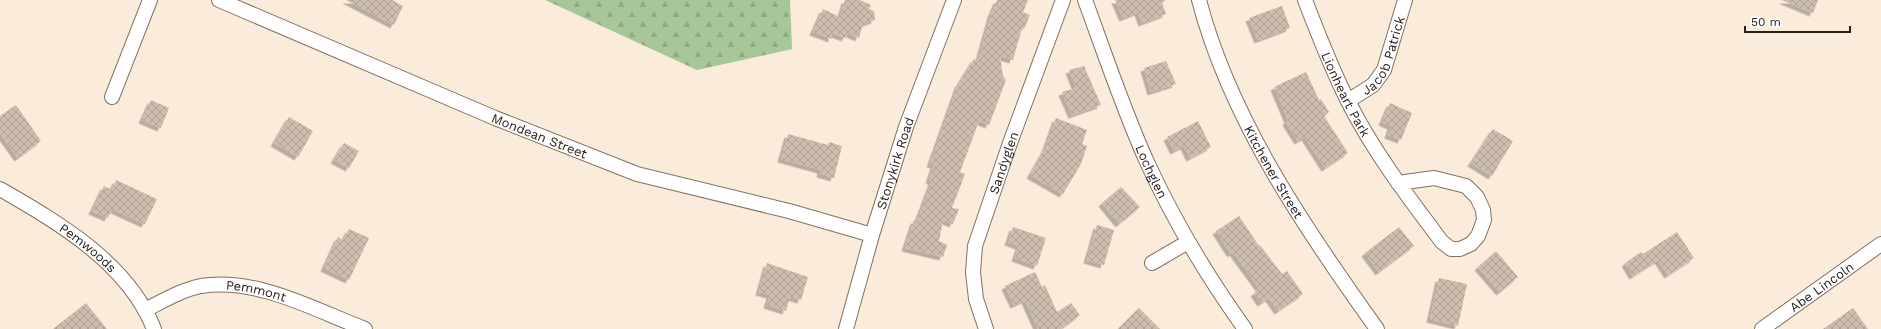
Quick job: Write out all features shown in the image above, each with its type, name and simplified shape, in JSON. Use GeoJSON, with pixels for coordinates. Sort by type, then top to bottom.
{"type":"FeatureCollection","features":[{"type":"Feature","properties":{"kind":"street"},"geometry":{"type":"LineString","coordinates":[[112,97],[150,0]]}},
{"type":"Feature","properties":{"kind":"street","name":"Mondean Street"},"geometry":{"type":"LineString","coordinates":[[219,0],[495,118],[637,174],[788,211],[872,235]]}},
{"type":"Feature","properties":{"kind":"street","name":"Stonykirk Road"},"geometry":{"type":"LineString","coordinates":[[846,329],[872,235],[906,127],[954,0]]}},
{"type":"Feature","properties":{"kind":"street","name":"Sandyglen"},"geometry":{"type":"LineString","coordinates":[[986,329],[976,299],[973,272],[976,246],[1010,143],[1064,0]]}},
{"type":"Feature","properties":{"kind":"street","name":"Lochglen"},"geometry":{"type":"LineString","coordinates":[[1085,0],[1147,162],[1188,242],[1245,329]]}},
{"type":"Feature","properties":{"kind":"street","name":"Kitchener Street"},"geometry":{"type":"LineString","coordinates":[[1199,0],[1232,94],[1272,170],[1323,254],[1377,329]]}},
{"type":"Feature","properties":{"kind":"street","name":"Lionheart Park"},"geometry":{"type":"LineString","coordinates":[[1305,0],[1324,50],[1348,101],[1398,183],[1442,242],[1451,249],[1460,249],[1470,244],[1478,236],[1484,220],[1483,210],[1476,197],[1466,186],[1434,178],[1398,183]]}},
{"type":"Feature","properties":{"kind":"street","name":"Jacob Patrick"},"geometry":{"type":"LineString","coordinates":[[1348,101],[1373,84],[1384,70],[1405,0]]}},
{"type":"Feature","properties":{"kind":"street","name":"Pemwoods"},"geometry":{"type":"LineString","coordinates":[[0,189],[60,226],[90,248],[111,266],[145,310],[154,329]]}},
{"type":"Feature","properties":{"kind":"street"},"geometry":{"type":"LineString","coordinates":[[1152,264],[1188,242]]}},
{"type":"Feature","properties":{"kind":"street","name":"Abe Lincoln"},"geometry":{"type":"LineString","coordinates":[[1762,329],[1881,244]]}},
{"type":"Feature","properties":{"kind":"street","name":"Pemmont"},"geometry":{"type":"LineString","coordinates":[[145,310],[180,292],[201,286],[245,286],[270,292],[365,329]]}},
{"type":"Feature","properties":{"kind":"green space"},"geometry":{"type":"Polygon","coordinates":[[[545,0],[790,0],[792,49],[697,70],[545,0]]]}},
{"type":"Feature","properties":{"kind":"building"},"geometry":{"type":"Polygon","coordinates":[[[346,0],[392,0],[403,6],[394,25],[346,0]]]}},
{"type":"Feature","properties":{"kind":"building"},"geometry":{"type":"Polygon","coordinates":[[[845,0],[860,0],[871,5],[869,9],[874,11],[875,20],[863,24],[859,38],[848,33],[845,38],[832,33],[832,39],[813,32],[823,9],[840,17],[845,0]]]}},
{"type":"Feature","properties":{"kind":"building"},"geometry":{"type":"Polygon","coordinates":[[[997,0],[1028,0],[1023,12],[1030,15],[1024,29],[1022,28],[1013,60],[1000,56],[1003,76],[1006,80],[989,125],[979,121],[960,172],[965,174],[952,208],[959,209],[953,224],[943,220],[939,241],[947,245],[943,257],[905,248],[914,220],[917,221],[932,181],[929,180],[934,165],[930,164],[958,85],[974,59],[978,61],[991,14],[997,0]]]}},
{"type":"Feature","properties":{"kind":"building"},"geometry":{"type":"Polygon","coordinates":[[[1115,0],[1166,0],[1162,3],[1166,14],[1142,23],[1138,12],[1123,18],[1115,0]]]}},
{"type":"Feature","properties":{"kind":"building"},"geometry":{"type":"Polygon","coordinates":[[[1782,0],[1818,0],[1813,13],[1782,0]]]}},
{"type":"Feature","properties":{"kind":"building"},"geometry":{"type":"Polygon","coordinates":[[[1282,6],[1290,28],[1258,40],[1249,18],[1282,6]]]}},
{"type":"Feature","properties":{"kind":"building"},"geometry":{"type":"Polygon","coordinates":[[[1166,61],[1176,84],[1151,92],[1144,68],[1166,61]]]}},
{"type":"Feature","properties":{"kind":"building"},"geometry":{"type":"Polygon","coordinates":[[[1084,66],[1101,105],[1072,115],[1062,92],[1076,88],[1069,70],[1084,66]]]}},
{"type":"Feature","properties":{"kind":"building"},"geometry":{"type":"Polygon","coordinates":[[[1306,72],[1319,100],[1321,99],[1329,112],[1324,116],[1348,153],[1325,168],[1305,137],[1298,141],[1286,122],[1288,120],[1274,87],[1306,72]]]}},
{"type":"Feature","properties":{"kind":"building"},"geometry":{"type":"Polygon","coordinates":[[[151,100],[169,108],[161,128],[142,120],[151,100]]]}},
{"type":"Feature","properties":{"kind":"building"},"geometry":{"type":"Polygon","coordinates":[[[1390,103],[1412,113],[1401,140],[1388,135],[1391,126],[1382,122],[1390,103]]]}},
{"type":"Feature","properties":{"kind":"building"},"geometry":{"type":"Polygon","coordinates":[[[16,105],[41,141],[18,158],[0,133],[0,116],[16,105]]]}},
{"type":"Feature","properties":{"kind":"building"},"geometry":{"type":"Polygon","coordinates":[[[289,117],[313,131],[298,157],[274,143],[289,117]]]}},
{"type":"Feature","properties":{"kind":"building"},"geometry":{"type":"Polygon","coordinates":[[[1056,118],[1087,130],[1082,144],[1087,146],[1081,164],[1063,194],[1030,175],[1045,149],[1056,118]]]}},
{"type":"Feature","properties":{"kind":"building"},"geometry":{"type":"Polygon","coordinates":[[[1198,121],[1211,147],[1190,158],[1184,146],[1174,151],[1167,137],[1198,121]]]}},
{"type":"Feature","properties":{"kind":"building"},"geometry":{"type":"Polygon","coordinates":[[[1493,129],[1513,141],[1492,176],[1471,163],[1493,129]]]}},
{"type":"Feature","properties":{"kind":"building"},"geometry":{"type":"Polygon","coordinates":[[[788,134],[828,145],[829,142],[842,146],[834,178],[820,174],[821,170],[781,159],[788,134]]]}},
{"type":"Feature","properties":{"kind":"building"},"geometry":{"type":"Polygon","coordinates":[[[344,143],[359,151],[349,168],[334,160],[344,143]]]}},
{"type":"Feature","properties":{"kind":"building"},"geometry":{"type":"Polygon","coordinates":[[[116,180],[157,199],[145,224],[112,209],[108,218],[92,211],[104,186],[112,190],[116,180]]]}},
{"type":"Feature","properties":{"kind":"building"},"geometry":{"type":"Polygon","coordinates":[[[1121,187],[1140,207],[1119,224],[1102,203],[1121,187]]]}},
{"type":"Feature","properties":{"kind":"building"},"geometry":{"type":"Polygon","coordinates":[[[1239,216],[1259,246],[1260,245],[1282,274],[1287,271],[1303,294],[1278,311],[1269,298],[1261,303],[1254,293],[1260,289],[1233,252],[1231,254],[1216,231],[1239,216]]]}},
{"type":"Feature","properties":{"kind":"building"},"geometry":{"type":"Polygon","coordinates":[[[1097,225],[1114,230],[1104,265],[1087,260],[1097,225]]]}},
{"type":"Feature","properties":{"kind":"building"},"geometry":{"type":"Polygon","coordinates":[[[1013,227],[1046,238],[1037,266],[1015,258],[1019,246],[1008,242],[1013,227]]]}},
{"type":"Feature","properties":{"kind":"building"},"geometry":{"type":"Polygon","coordinates":[[[1399,227],[1414,246],[1379,272],[1365,253],[1399,227]]]}},
{"type":"Feature","properties":{"kind":"building"},"geometry":{"type":"Polygon","coordinates":[[[349,229],[369,238],[349,280],[324,268],[338,237],[343,240],[349,229]]]}},
{"type":"Feature","properties":{"kind":"building"},"geometry":{"type":"Polygon","coordinates":[[[1677,232],[1694,258],[1668,275],[1658,260],[1633,276],[1625,263],[1641,252],[1643,254],[1677,232]]]}},
{"type":"Feature","properties":{"kind":"building"},"geometry":{"type":"Polygon","coordinates":[[[1496,251],[1518,277],[1500,292],[1478,267],[1496,251]]]}},
{"type":"Feature","properties":{"kind":"building"},"geometry":{"type":"Polygon","coordinates":[[[767,263],[808,277],[801,300],[790,297],[786,311],[767,305],[770,295],[759,292],[767,263]]]}},
{"type":"Feature","properties":{"kind":"building"},"geometry":{"type":"Polygon","coordinates":[[[1035,272],[1042,287],[1045,285],[1057,312],[1071,303],[1080,315],[1061,329],[1038,329],[1025,300],[1014,305],[1005,286],[1035,272]]]}},
{"type":"Feature","properties":{"kind":"building"},"geometry":{"type":"Polygon","coordinates":[[[1439,278],[1467,284],[1458,326],[1430,319],[1439,278]]]}},
{"type":"Feature","properties":{"kind":"building"},"geometry":{"type":"Polygon","coordinates":[[[86,303],[107,329],[53,329],[86,303]]]}},
{"type":"Feature","properties":{"kind":"building"},"geometry":{"type":"Polygon","coordinates":[[[1139,308],[1160,329],[1118,329],[1139,308]]]}},
{"type":"Feature","properties":{"kind":"building"},"geometry":{"type":"Polygon","coordinates":[[[1853,308],[1868,329],[1823,329],[1853,308]]]}}]}
